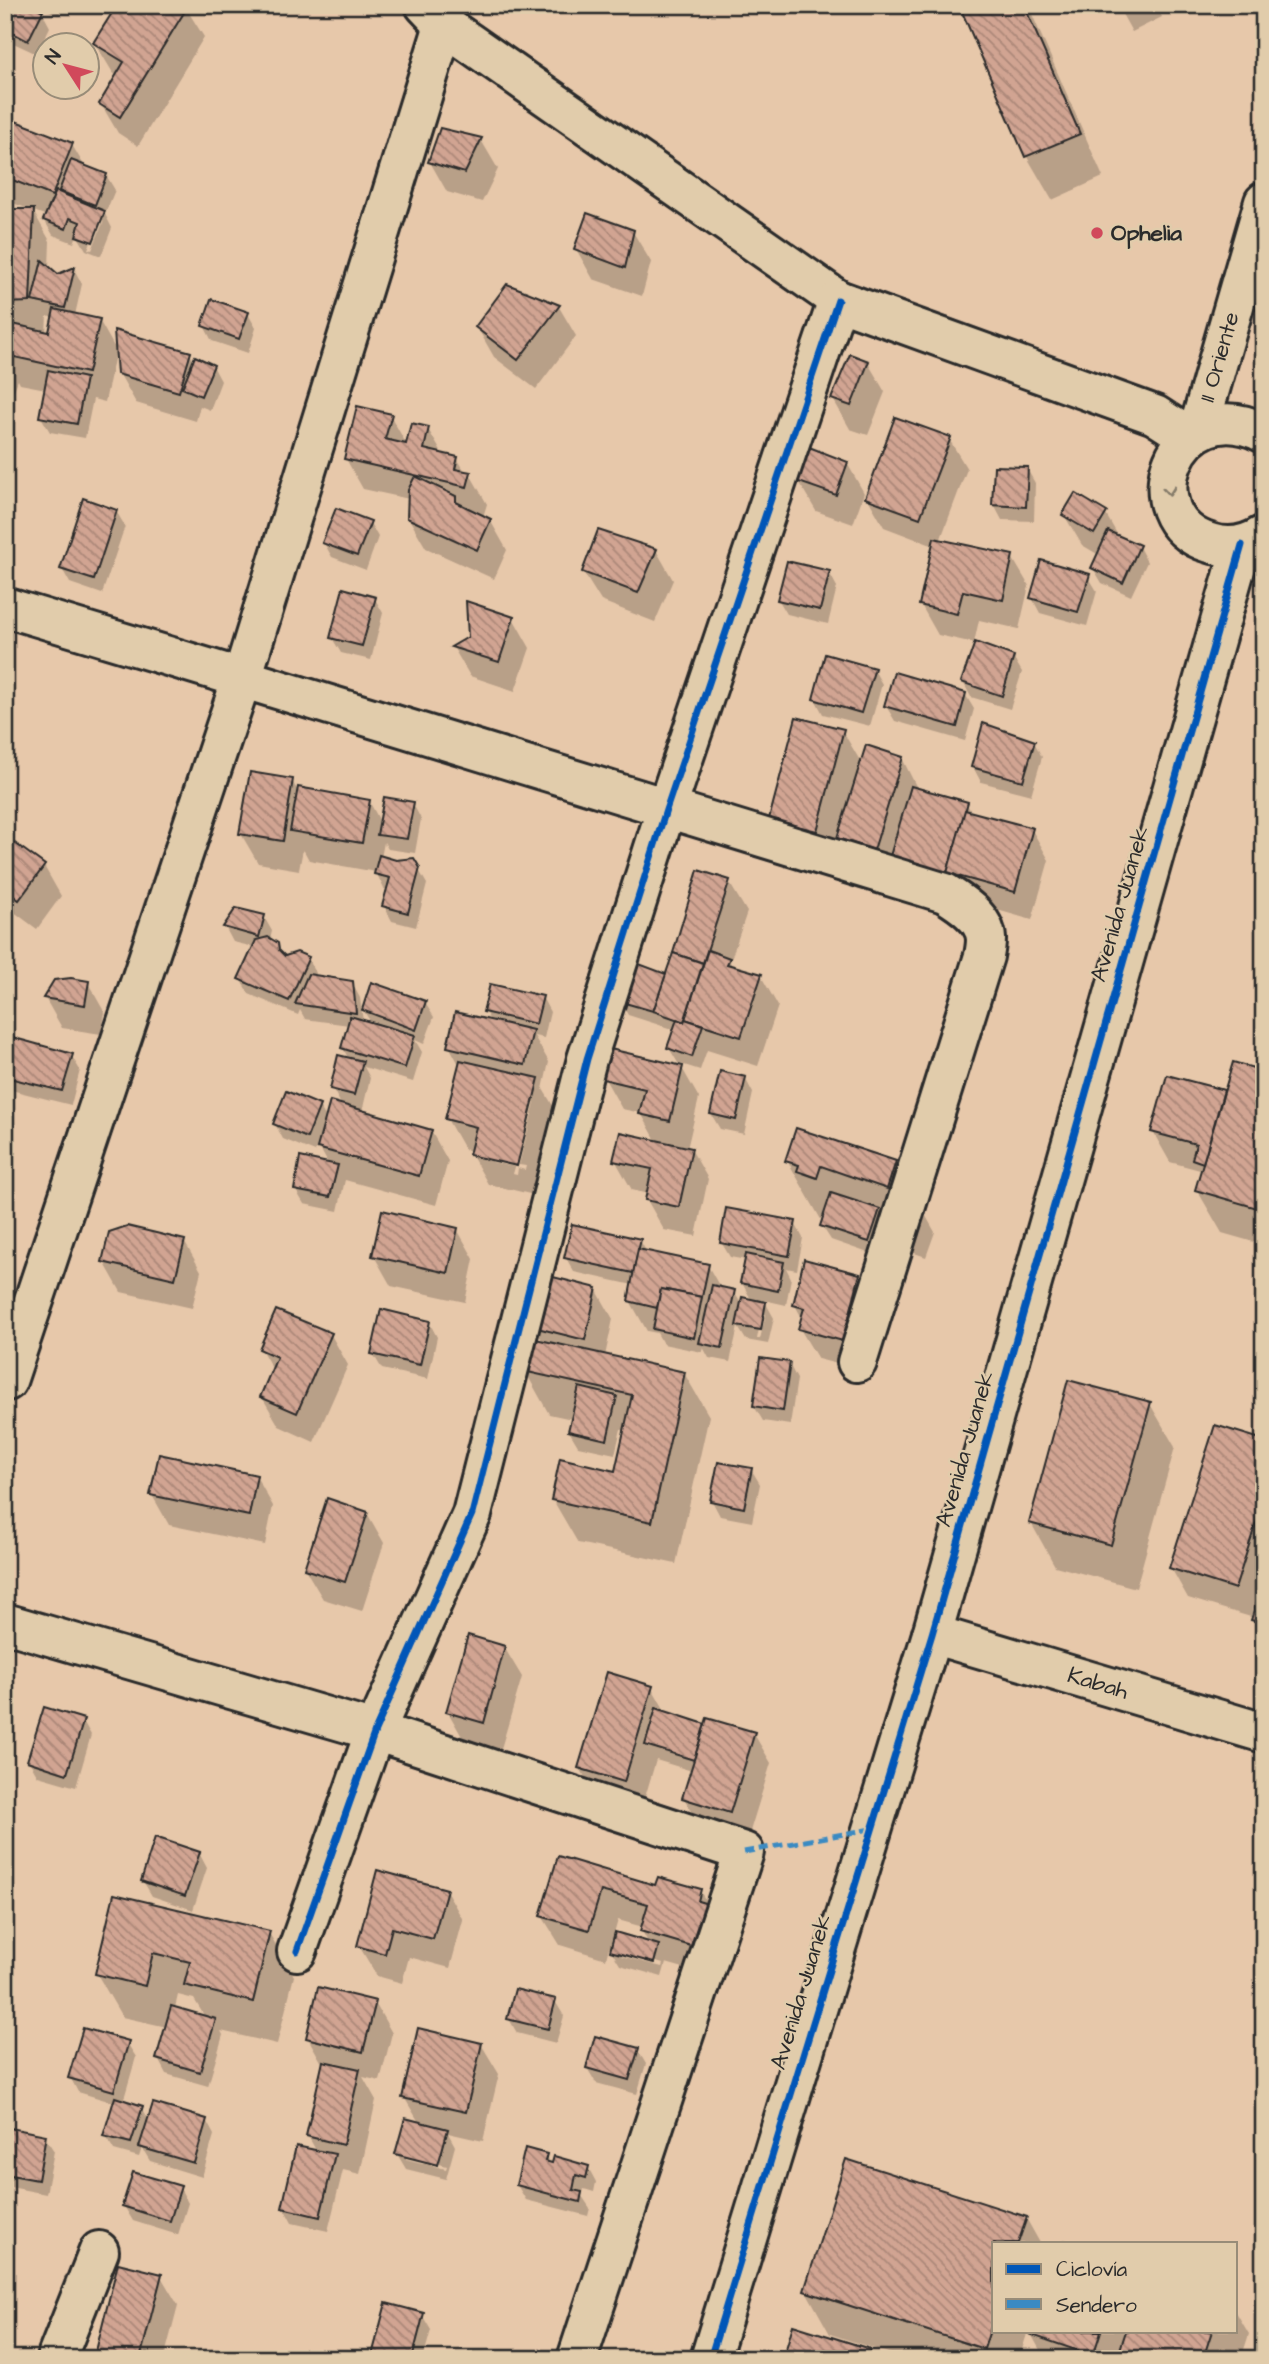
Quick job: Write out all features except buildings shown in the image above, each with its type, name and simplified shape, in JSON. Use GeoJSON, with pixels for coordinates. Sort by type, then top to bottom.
{"type":"FeatureCollection","features":[{"type":"Feature","properties":{"kind":"street"},"geometry":{"type":"LineString","coordinates":[[7,1381],[242,678],[435,15],[838,300],[1155,415],[1193,434],[1206,426],[1226,422],[1247,424],[1264,433]]}},
{"type":"Feature","properties":{"kind":"street","name":"11 Oriente"},"geometry":{"type":"LineString","coordinates":[[1253,540],[1221,546],[1201,540],[1184,528],[1173,511],[1167,492],[1168,472],[1175,452],[1193,434],[1257,259],[1264,202]]}},
{"type":"Feature","properties":{"kind":"street"},"geometry":{"type":"LineString","coordinates":[[297,1951],[375,1731],[472,1514],[587,1059],[666,810],[838,300]]}},
{"type":"Feature","properties":{"kind":"street","name":"Avenida Juanek"},"geometry":{"type":"LineString","coordinates":[[710,2359],[932,1634],[1253,540]]}},
{"type":"Feature","properties":{"kind":"street"},"geometry":{"type":"LineString","coordinates":[[5,607],[945,893],[962,903],[977,918],[986,936],[984,956],[857,1362]]}},
{"type":"Feature","properties":{"kind":"street"},"geometry":{"type":"LineString","coordinates":[[5,1623],[375,1731],[744,1852],[577,2359]]}},
{"type":"Feature","properties":{"kind":"street","name":"Kabah"},"geometry":{"type":"LineString","coordinates":[[932,1634],[1264,1733]]}},
{"type":"Feature","properties":{"kind":"street"},"geometry":{"type":"LineString","coordinates":[[56,2359],[99,2251]]}},
{"type":"Feature","properties":{"kind":"marked path"},"geometry":{"type":"LineString","coordinates":[[744,1852],[871,1829]]}},
{"type":"Feature","properties":{"kind":"cycle path"},"geometry":{"type":"LineString","coordinates":[[297,1951],[375,1731],[472,1514],[587,1059],[666,810],[838,300]]}},
{"type":"Feature","properties":{"kind":"cycle path"},"geometry":{"type":"LineString","coordinates":[[710,2359],[932,1634],[1242,545]]}},
{"type":"Feature","properties":{"kind":"place","name":"Ophelia"},"geometry":{"type":"Point","coordinates":[1097,233]}}]}
